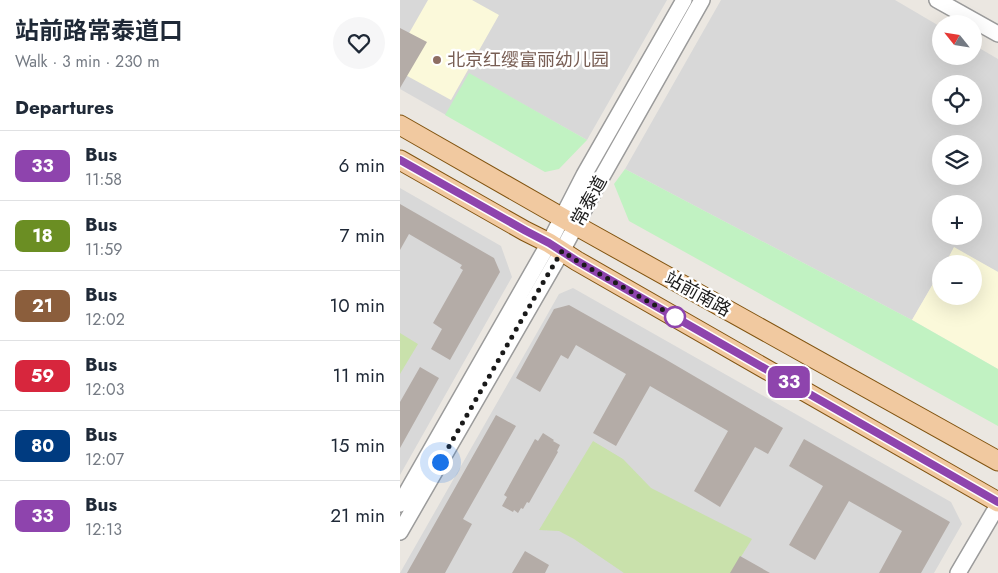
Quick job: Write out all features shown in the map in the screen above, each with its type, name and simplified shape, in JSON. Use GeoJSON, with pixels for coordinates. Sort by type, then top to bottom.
{"type":"FeatureCollection","features":[{"type":"Feature","properties":{"kind":"main road","name":"站前南路"},"geometry":{"type":"LineString","coordinates":[[400,125],[569,222],[998,460]]}},
{"type":"Feature","properties":{"kind":"main road","name":"站前南路"},"geometry":{"type":"LineString","coordinates":[[400,160],[556,247],[577,261],[998,503]]}},
{"type":"Feature","properties":{"kind":"street","name":"常泰道"},"geometry":{"type":"LineString","coordinates":[[569,222],[584,174],[684,0]]}},
{"type":"Feature","properties":{"kind":"street","name":"常泰道"},"geometry":{"type":"LineString","coordinates":[[400,532],[569,222],[702,0]]}},
{"type":"Feature","properties":{"kind":"street"},"geometry":{"type":"LineString","coordinates":[[937,0],[998,34]]}},
{"type":"Feature","properties":{"kind":"street","name":"常泰道"},"geometry":{"type":"LineString","coordinates":[[400,504],[556,247]]}},
{"type":"Feature","properties":{"kind":"street"},"geometry":{"type":"LineString","coordinates":[[958,573],[998,503]]}},
{"type":"Feature","properties":{"kind":"shaded area"},"geometry":{"type":"Polygon","coordinates":[[[400,0],[667,0],[587,140],[469,74],[446,115],[400,89],[400,0]]]}},
{"type":"Feature","properties":{"kind":"shaded area","name":"北京红缨富丽幼儿园"},"geometry":{"type":"Polygon","coordinates":[[[428,0],[472,0],[499,15],[451,100],[400,72],[400,49],[428,0]]]}},
{"type":"Feature","properties":{"kind":"shaded area"},"geometry":{"type":"Polygon","coordinates":[[[721,0],[895,0],[932,22],[932,65],[982,65],[982,50],[998,59],[998,272],[982,263],[982,255],[967,255],[954,248],[950,255],[932,255],[932,286],[912,320],[625,169],[721,0]]]}},
{"type":"Feature","properties":{"kind":"shaded area"},"geometry":{"type":"Polygon","coordinates":[[[400,188],[501,246],[512,277],[400,475],[400,188]]]}},
{"type":"Feature","properties":{"kind":"shaded area"},"geometry":{"type":"Polygon","coordinates":[[[954,247],[968,255],[950,255],[954,247]]]}},
{"type":"Feature","properties":{"kind":"shaded area"},"geometry":{"type":"Polygon","coordinates":[[[982,263],[998,272],[998,369],[912,320],[932,286],[932,305],[982,305],[982,263]]]}},
{"type":"Feature","properties":{"kind":"shaded area"},"geometry":{"type":"Polygon","coordinates":[[[573,288],[951,502],[962,524],[934,573],[400,573],[559,294],[573,288]]]}},
{"type":"Feature","properties":{"kind":"green space"},"geometry":{"type":"Polygon","coordinates":[[[469,73],[587,140],[559,169],[545,172],[445,115],[469,73]]]}},
{"type":"Feature","properties":{"kind":"green space"},"geometry":{"type":"Polygon","coordinates":[[[625,169],[912,320],[998,369],[998,426],[629,221],[614,184],[625,169]]]}},
{"type":"Feature","properties":{"kind":"green space"},"geometry":{"type":"Polygon","coordinates":[[[400,333],[418,344],[400,374],[400,333]]]}},
{"type":"Feature","properties":{"kind":"green space"},"geometry":{"type":"Polygon","coordinates":[[[593,441],[623,459],[651,488],[752,539],[731,573],[624,573],[559,531],[539,530],[593,441]]]}},
{"type":"Feature","properties":{"kind":"building"},"geometry":{"type":"Polygon","coordinates":[[[400,28],[427,42],[400,88],[400,28]]]}},
{"type":"Feature","properties":{"kind":"building"},"geometry":{"type":"Polygon","coordinates":[[[400,204],[494,258],[500,272],[450,360],[431,349],[442,329],[433,323],[463,270],[460,268],[462,265],[409,234],[400,250],[400,204]]]}},
{"type":"Feature","properties":{"kind":"building"},"geometry":{"type":"Polygon","coordinates":[[[569,305],[783,428],[768,454],[755,447],[720,507],[694,491],[728,431],[650,386],[616,446],[593,433],[626,374],[576,345],[568,359],[561,355],[540,392],[516,378],[554,309],[569,305]]]}},
{"type":"Feature","properties":{"kind":"building"},"geometry":{"type":"Polygon","coordinates":[[[420,367],[439,378],[400,448],[400,402],[420,367]]]}},
{"type":"Feature","properties":{"kind":"building"},"geometry":{"type":"Polygon","coordinates":[[[496,415],[516,426],[463,519],[472,524],[445,573],[407,573],[496,415]]]}},
{"type":"Feature","properties":{"kind":"building"},"geometry":{"type":"Polygon","coordinates":[[[543,433],[560,445],[558,452],[529,503],[527,502],[518,513],[514,510],[513,512],[502,506],[507,497],[504,495],[535,439],[538,441],[543,433]]]}},
{"type":"Feature","properties":{"kind":"building"},"geometry":{"type":"Polygon","coordinates":[[[804,439],[950,522],[921,573],[879,573],[902,531],[849,501],[815,560],[789,545],[823,486],[789,466],[804,439]]]}},
{"type":"Feature","properties":{"kind":"building"},"geometry":{"type":"Polygon","coordinates":[[[525,551],[549,565],[545,573],[512,573],[525,551]]]}},
{"type":"Feature","properties":{"kind":"building"},"geometry":{"type":"Polygon","coordinates":[[[740,556],[770,573],[730,573],[740,556]]]}},
{"type":"Feature","properties":{"kind":"bus line","name":"33"},"geometry":{"type":"LineString","coordinates":[[400,160],[549,243],[577,261],[998,502]]}},
{"type":"Feature","properties":{"kind":"place","name":"北京红缨富丽幼儿园"},"geometry":{"type":"Point","coordinates":[437,60]}},
{"type":"Feature","properties":{"kind":"route"},"geometry":{"type":"LineString","coordinates":[[440,462],[562,251],[679,319],[675,317]]}}]}
